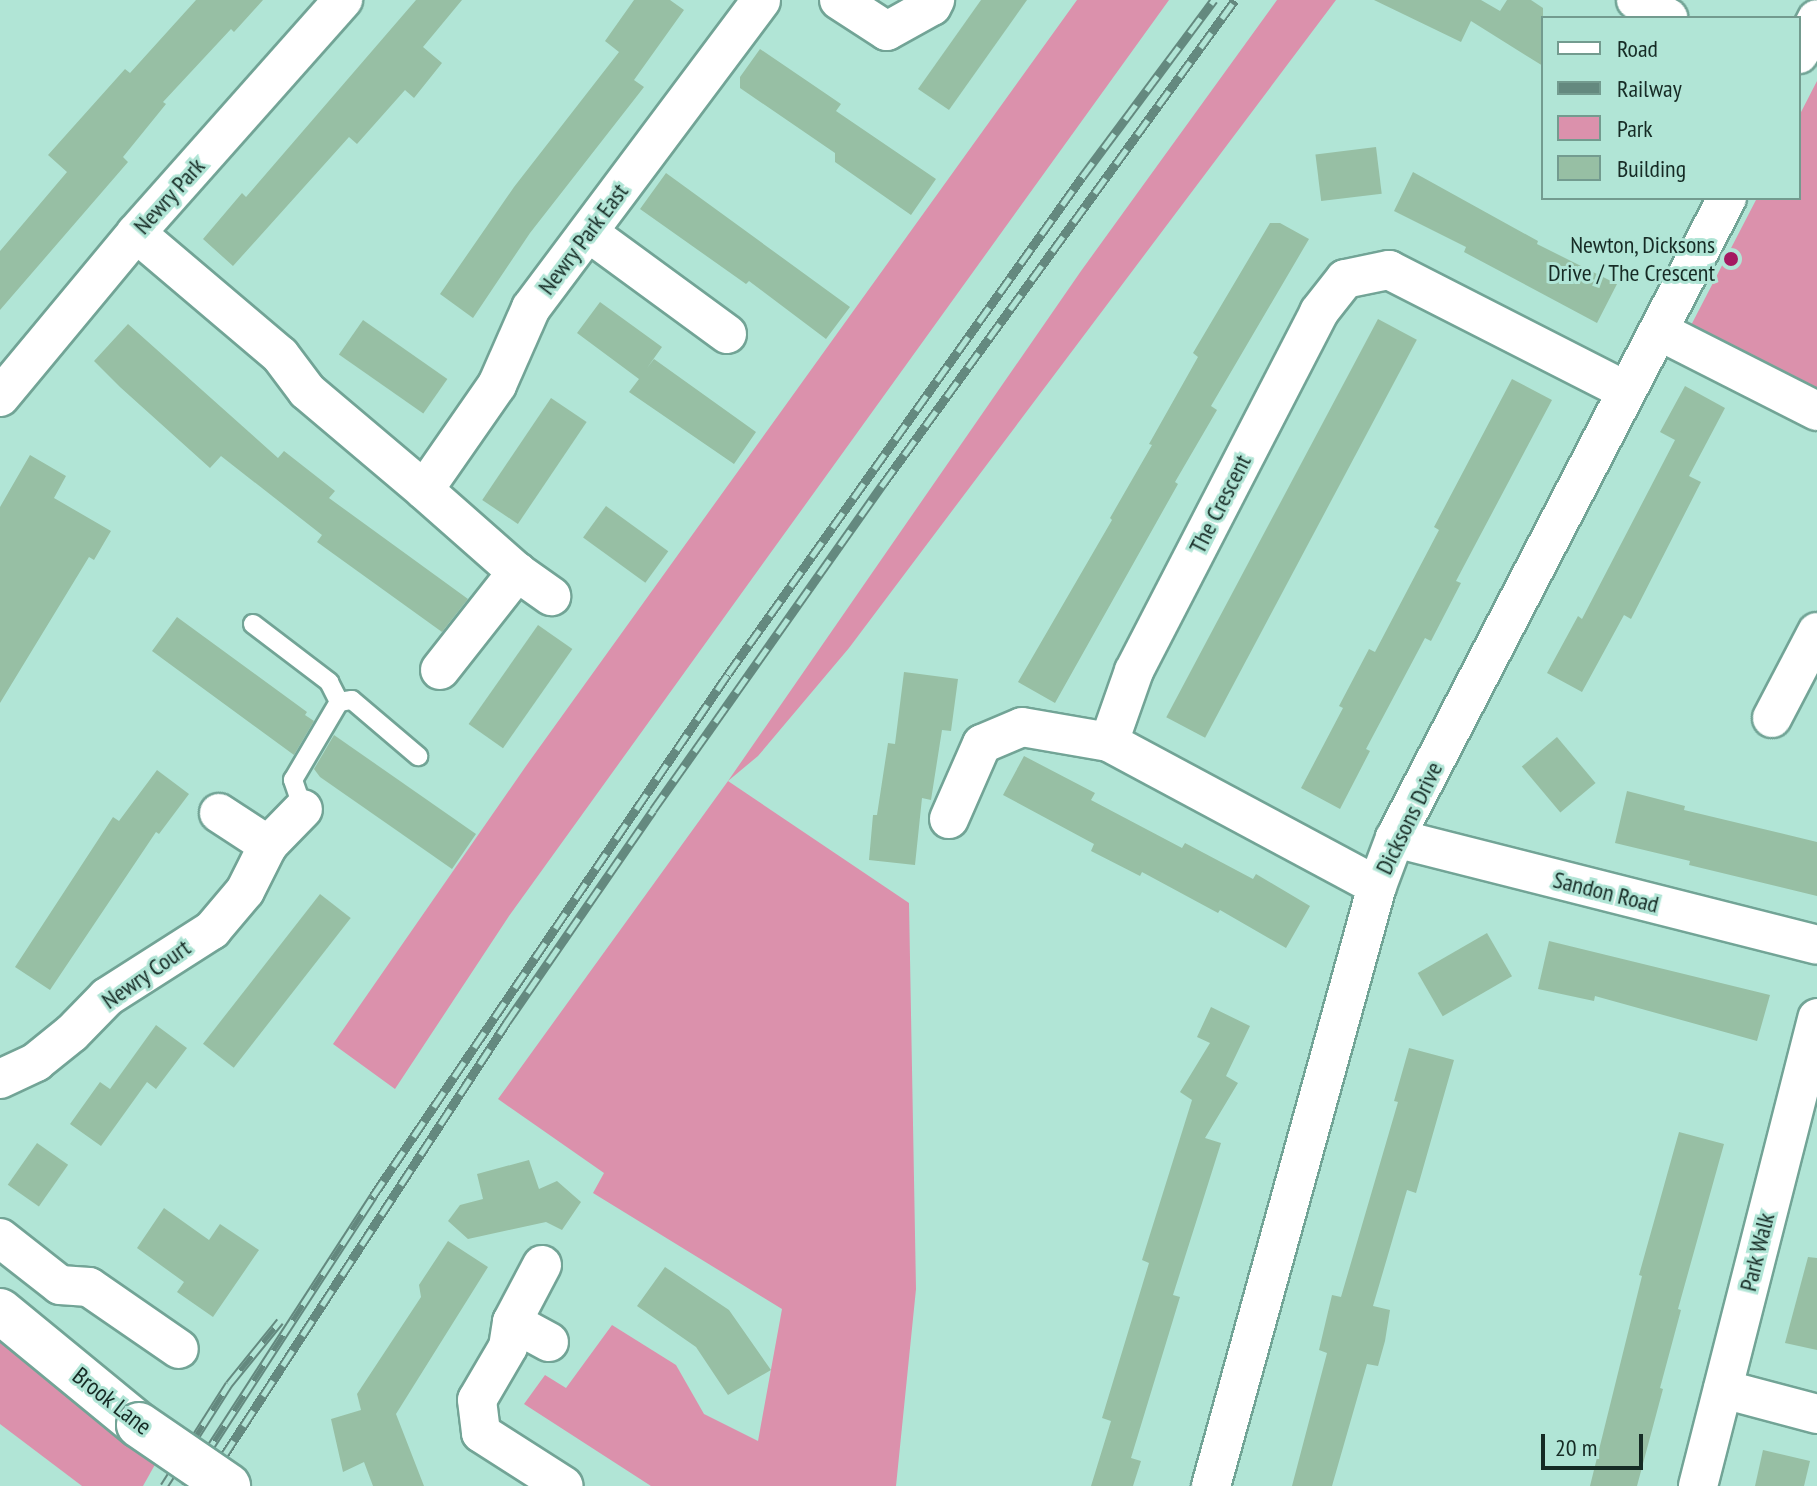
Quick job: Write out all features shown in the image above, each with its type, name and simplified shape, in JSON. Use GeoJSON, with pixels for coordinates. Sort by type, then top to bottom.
{"type":"FeatureCollection","features":[{"type":"Feature","properties":{"kind":"street","name":"Newry Park"},"geometry":{"type":"LineString","coordinates":[[0,397],[136,233],[343,0]]}},
{"type":"Feature","properties":{"kind":"street","name":"Newry Park East"},"geometry":{"type":"LineString","coordinates":[[424,490],[497,385],[531,308],[761,0]]}},
{"type":"Feature","properties":{"kind":"street"},"geometry":{"type":"LineString","coordinates":[[839,0],[887,31],[935,0]]}},
{"type":"Feature","properties":{"kind":"street"},"geometry":{"type":"LineString","coordinates":[[1636,0],[1664,16]]}},
{"type":"Feature","properties":{"kind":"street"},"geometry":{"type":"LineString","coordinates":[[1801,50],[1817,19]]}},
{"type":"Feature","properties":{"kind":"street","name":"Dicksons Drive"},"geometry":{"type":"LineString","coordinates":[[1211,1486],[1377,886],[1395,838],[1726,200]]}},
{"type":"Feature","properties":{"kind":"street"},"geometry":{"type":"LineString","coordinates":[[136,233],[280,355],[307,391],[517,572],[551,596]]}},
{"type":"Feature","properties":{"kind":"street"},"geometry":{"type":"LineString","coordinates":[[589,233],[727,334]]}},
{"type":"Feature","properties":{"kind":"street","name":"The Crescent"},"geometry":{"type":"LineString","coordinates":[[1109,742],[1134,671],[1319,312],[1345,279],[1389,270],[1625,390]]}},
{"type":"Feature","properties":{"kind":"street"},"geometry":{"type":"LineString","coordinates":[[1659,331],[1817,411]]}},
{"type":"Feature","properties":{"kind":"street"},"geometry":{"type":"LineString","coordinates":[[440,670],[517,572]]}},
{"type":"Feature","properties":{"kind":"street"},"geometry":{"type":"LineString","coordinates":[[1772,718],[1817,632]]}},
{"type":"Feature","properties":{"kind":"street"},"geometry":{"type":"LineString","coordinates":[[949,819],[982,744],[1022,727],[1109,742],[1377,886]]}},
{"type":"Feature","properties":{"kind":"street","name":"Newry Court"},"geometry":{"type":"LineString","coordinates":[[0,1079],[36,1062],[107,997],[212,930],[245,891],[268,845],[303,809]]}},
{"type":"Feature","properties":{"kind":"street"},"geometry":{"type":"LineString","coordinates":[[219,813],[268,845]]}},
{"type":"Feature","properties":{"kind":"street","name":"Sandon Road"},"geometry":{"type":"LineString","coordinates":[[1395,838],[1817,945]]}},
{"type":"Feature","properties":{"kind":"street","name":"Park Walk"},"geometry":{"type":"LineString","coordinates":[[1698,1486],[1817,1018]]}},
{"type":"Feature","properties":{"kind":"street"},"geometry":{"type":"LineString","coordinates":[[0,1238],[60,1285],[89,1287],[179,1349]]}},
{"type":"Feature","properties":{"kind":"street"},"geometry":{"type":"LineString","coordinates":[[542,1265],[512,1322],[508,1347],[477,1400],[481,1433],[564,1486]]}},
{"type":"Feature","properties":{"kind":"street","name":"Brook Lane"},"geometry":{"type":"LineString","coordinates":[[0,1311],[139,1425],[228,1486]]}},
{"type":"Feature","properties":{"kind":"street"},"geometry":{"type":"LineString","coordinates":[[512,1322],[549,1342]]}},
{"type":"Feature","properties":{"kind":"street"},"geometry":{"type":"LineString","coordinates":[[1723,1389],[1817,1414]]}},
{"type":"Feature","properties":{"kind":"lane"},"geometry":{"type":"LineString","coordinates":[[253,624],[329,682],[339,702]]}},
{"type":"Feature","properties":{"kind":"lane"},"geometry":{"type":"LineString","coordinates":[[339,702],[352,700],[418,756]]}},
{"type":"Feature","properties":{"kind":"lane"},"geometry":{"type":"LineString","coordinates":[[303,809],[293,780],[339,702]]}},
{"type":"Feature","properties":{"kind":"green space"},"geometry":{"type":"Polygon","coordinates":[[[1077,0],[1169,0],[509,916],[395,1089],[333,1044],[526,766],[1077,0]]]}},
{"type":"Feature","properties":{"kind":"green space"},"geometry":{"type":"Polygon","coordinates":[[[1277,0],[1336,0],[849,648],[758,756],[728,781],[1081,271],[1277,0]]]}},
{"type":"Feature","properties":{"kind":"green space"},"geometry":{"type":"Polygon","coordinates":[[[1817,81],[1817,399],[1686,335],[1756,200],[1801,200],[1801,112],[1817,81]]]}},
{"type":"Feature","properties":{"kind":"green space"},"geometry":{"type":"Polygon","coordinates":[[[728,781],[909,903],[916,1289],[896,1486],[651,1486],[524,1404],[545,1375],[566,1388],[612,1325],[676,1365],[704,1414],[758,1441],[782,1309],[593,1193],[604,1173],[498,1099],[728,781]]]}},
{"type":"Feature","properties":{"kind":"green space"},"geometry":{"type":"Polygon","coordinates":[[[0,1333],[157,1461],[143,1486],[82,1486],[0,1424],[0,1333]]]}},
{"type":"Feature","properties":{"kind":"building"},"geometry":{"type":"Polygon","coordinates":[[[196,0],[263,0],[234,32],[231,29],[163,102],[166,104],[123,157],[128,162],[0,310],[0,251],[67,172],[48,155],[125,69],[130,73],[196,0]]]}},
{"type":"Feature","properties":{"kind":"building"},"geometry":{"type":"Polygon","coordinates":[[[416,0],[462,0],[423,47],[442,63],[414,98],[405,90],[357,144],[349,137],[233,266],[203,239],[242,193],[246,197],[416,0]]]}},
{"type":"Feature","properties":{"kind":"building"},"geometry":{"type":"Polygon","coordinates":[[[634,0],[670,0],[684,10],[634,80],[644,87],[530,233],[473,318],[440,294],[514,187],[619,52],[605,41],[634,0]]]}},
{"type":"Feature","properties":{"kind":"building"},"geometry":{"type":"Polygon","coordinates":[[[981,0],[1027,0],[949,110],[918,89],[981,0]]]}},
{"type":"Feature","properties":{"kind":"building"},"geometry":{"type":"Polygon","coordinates":[[[1374,0],[1481,0],[1500,11],[1507,0],[1531,0],[1543,8],[1541,65],[1471,21],[1461,42],[1374,0]]]}},
{"type":"Feature","properties":{"kind":"building"},"geometry":{"type":"Polygon","coordinates":[[[760,49],[841,104],[836,111],[936,179],[911,215],[835,162],[835,153],[740,88],[740,77],[760,49]]]}},
{"type":"Feature","properties":{"kind":"building"},"geometry":{"type":"Polygon","coordinates":[[[1376,147],[1382,194],[1321,201],[1315,154],[1376,147]]]}},
{"type":"Feature","properties":{"kind":"building"},"geometry":{"type":"Polygon","coordinates":[[[1413,172],[1538,241],[1537,244],[1617,284],[1597,323],[1464,252],[1466,247],[1394,211],[1413,172]]]}},
{"type":"Feature","properties":{"kind":"building"},"geometry":{"type":"Polygon","coordinates":[[[666,173],[850,307],[826,339],[749,281],[746,284],[640,209],[666,173]]]}},
{"type":"Feature","properties":{"kind":"building"},"geometry":{"type":"Polygon","coordinates":[[[1270,223],[1280,223],[1309,239],[1211,406],[1217,410],[1055,703],[1018,682],[1152,445],[1149,444],[1198,357],[1193,353],[1270,223]]]}},
{"type":"Feature","properties":{"kind":"building"},"geometry":{"type":"Polygon","coordinates":[[[600,302],[662,347],[647,368],[654,359],[756,432],[734,464],[629,392],[639,379],[577,333],[600,302]]]}},
{"type":"Feature","properties":{"kind":"building"},"geometry":{"type":"Polygon","coordinates":[[[1378,319],[1417,340],[1205,738],[1166,717],[1378,319]]]}},
{"type":"Feature","properties":{"kind":"building"},"geometry":{"type":"Polygon","coordinates":[[[363,320],[447,379],[423,413],[339,354],[363,320]]]}},
{"type":"Feature","properties":{"kind":"building"},"geometry":{"type":"Polygon","coordinates":[[[128,324],[278,458],[284,451],[335,491],[329,498],[468,599],[442,632],[317,542],[322,535],[221,456],[210,468],[120,387],[94,361],[128,324]]]}},
{"type":"Feature","properties":{"kind":"building"},"geometry":{"type":"Polygon","coordinates":[[[1512,379],[1552,400],[1456,581],[1461,583],[1431,641],[1425,638],[1366,749],[1370,751],[1340,809],[1301,788],[1343,708],[1339,706],[1369,649],[1375,652],[1439,530],[1434,527],[1512,379]]]}},
{"type":"Feature","properties":{"kind":"building"},"geometry":{"type":"Polygon","coordinates":[[[1685,386],[1725,408],[1689,476],[1701,482],[1631,619],[1624,615],[1582,692],[1547,673],[1578,616],[1582,619],[1675,440],[1660,432],[1685,386]]]}},
{"type":"Feature","properties":{"kind":"building"},"geometry":{"type":"Polygon","coordinates":[[[551,398],[587,422],[518,524],[482,500],[551,398]]]}},
{"type":"Feature","properties":{"kind":"building"},"geometry":{"type":"Polygon","coordinates":[[[30,455],[66,476],[54,498],[111,531],[94,560],[89,557],[0,703],[0,507],[30,455]]]}},
{"type":"Feature","properties":{"kind":"building"},"geometry":{"type":"Polygon","coordinates":[[[606,506],[668,551],[645,583],[583,538],[606,506]]]}},
{"type":"Feature","properties":{"kind":"building"},"geometry":{"type":"Polygon","coordinates":[[[177,617],[307,712],[305,715],[314,721],[294,755],[152,651],[177,617]]]}},
{"type":"Feature","properties":{"kind":"building"},"geometry":{"type":"Polygon","coordinates":[[[538,625],[572,649],[503,748],[469,724],[538,625]]]}},
{"type":"Feature","properties":{"kind":"building"},"geometry":{"type":"Polygon","coordinates":[[[904,672],[958,679],[951,731],[942,730],[931,800],[922,798],[915,865],[869,860],[873,815],[877,815],[888,743],[895,744],[904,672]]]}},
{"type":"Feature","properties":{"kind":"building"},"geometry":{"type":"Polygon","coordinates":[[[334,735],[476,834],[452,869],[320,777],[314,769],[334,735]]]}},
{"type":"Feature","properties":{"kind":"building"},"geometry":{"type":"Polygon","coordinates":[[[1557,737],[1596,783],[1560,813],[1522,767],[1557,737]]]}},
{"type":"Feature","properties":{"kind":"building"},"geometry":{"type":"Polygon","coordinates":[[[1024,756],[1095,793],[1091,800],[1182,848],[1185,843],[1253,879],[1256,874],[1310,906],[1286,948],[1220,910],[1218,913],[1142,872],[1140,876],[1091,851],[1094,844],[1003,795],[1024,756]]]}},
{"type":"Feature","properties":{"kind":"building"},"geometry":{"type":"Polygon","coordinates":[[[157,770],[189,794],[159,834],[156,832],[50,990],[15,967],[113,817],[119,821],[157,770]]]}},
{"type":"Feature","properties":{"kind":"building"},"geometry":{"type":"Polygon","coordinates":[[[1627,791],[1685,806],[1684,810],[1817,842],[1817,896],[1689,865],[1690,861],[1615,843],[1627,791]]]}},
{"type":"Feature","properties":{"kind":"building"},"geometry":{"type":"Polygon","coordinates":[[[320,894],[351,918],[234,1068],[203,1044],[320,894]]]}},
{"type":"Feature","properties":{"kind":"building"},"geometry":{"type":"Polygon","coordinates":[[[1487,933],[1512,976],[1443,1016],[1418,973],[1487,933]]]}},
{"type":"Feature","properties":{"kind":"building"},"geometry":{"type":"Polygon","coordinates":[[[1549,941],[1770,995],[1757,1041],[1595,996],[1594,1001],[1538,989],[1549,941]]]}},
{"type":"Feature","properties":{"kind":"building"},"geometry":{"type":"Polygon","coordinates":[[[1211,1007],[1250,1026],[1226,1076],[1238,1083],[1205,1138],[1221,1143],[1173,1295],[1180,1297],[1131,1458],[1141,1461],[1133,1486],[1091,1486],[1111,1421],[1102,1418],[1149,1263],[1142,1260],[1192,1100],[1180,1092],[1210,1043],[1197,1037],[1211,1007]]]}},
{"type":"Feature","properties":{"kind":"building"},"geometry":{"type":"Polygon","coordinates":[[[156,1025],[187,1048],[156,1089],[147,1082],[101,1146],[70,1124],[100,1082],[110,1089],[156,1025]]]}},
{"type":"Feature","properties":{"kind":"building"},"geometry":{"type":"Polygon","coordinates":[[[1409,1048],[1454,1060],[1416,1193],[1407,1190],[1373,1306],[1390,1310],[1385,1341],[1378,1366],[1367,1364],[1332,1486],[1292,1486],[1327,1353],[1319,1350],[1332,1295],[1341,1297],[1398,1102],[1394,1101],[1409,1048]]]}},
{"type":"Feature","properties":{"kind":"building"},"geometry":{"type":"Polygon","coordinates":[[[1679,1132],[1724,1144],[1678,1309],[1681,1310],[1660,1388],[1663,1389],[1637,1486],[1590,1486],[1642,1276],[1639,1275],[1679,1132]]]}},
{"type":"Feature","properties":{"kind":"building"},"geometry":{"type":"Polygon","coordinates":[[[37,1143],[68,1165],[39,1207],[8,1185],[37,1143]]]}},
{"type":"Feature","properties":{"kind":"building"},"geometry":{"type":"Polygon","coordinates":[[[529,1160],[539,1189],[557,1181],[581,1202],[562,1230],[546,1222],[468,1239],[448,1221],[460,1205],[483,1199],[477,1174],[529,1160]]]}},
{"type":"Feature","properties":{"kind":"building"},"geometry":{"type":"Polygon","coordinates":[[[164,1208],[209,1240],[220,1224],[259,1250],[213,1317],[177,1292],[184,1282],[137,1248],[164,1208]]]}},
{"type":"Feature","properties":{"kind":"building"},"geometry":{"type":"Polygon","coordinates":[[[448,1241],[488,1267],[396,1414],[424,1486],[373,1486],[364,1462],[343,1472],[331,1419],[361,1410],[357,1394],[421,1297],[419,1285],[448,1241]]]}},
{"type":"Feature","properties":{"kind":"building"},"geometry":{"type":"Polygon","coordinates":[[[1808,1257],[1817,1258],[1817,1350],[1785,1343],[1808,1257]]]}},
{"type":"Feature","properties":{"kind":"building"},"geometry":{"type":"Polygon","coordinates":[[[665,1267],[729,1310],[771,1370],[728,1395],[696,1347],[637,1306],[665,1267]]]}},
{"type":"Feature","properties":{"kind":"building"},"geometry":{"type":"Polygon","coordinates":[[[1763,1450],[1810,1461],[1804,1486],[1755,1486],[1763,1450]]]}},
{"type":"Feature","properties":{"kind":"railway"},"geometry":{"type":"LineString","coordinates":[[185,1486],[373,1196],[728,674],[1082,177],[1214,0]]}},
{"type":"Feature","properties":{"kind":"railway"},"geometry":{"type":"LineString","coordinates":[[204,1486],[507,1022],[653,810],[883,484],[1235,0]]}},
{"type":"Feature","properties":{"kind":"railway"},"geometry":{"type":"LineString","coordinates":[[164,1486],[229,1384],[280,1321]]}},
{"type":"Feature","properties":{"kind":"place","name":"Newton, Dicksons Drive / The Crescent"},"geometry":{"type":"Point","coordinates":[1731,259]}}]}
